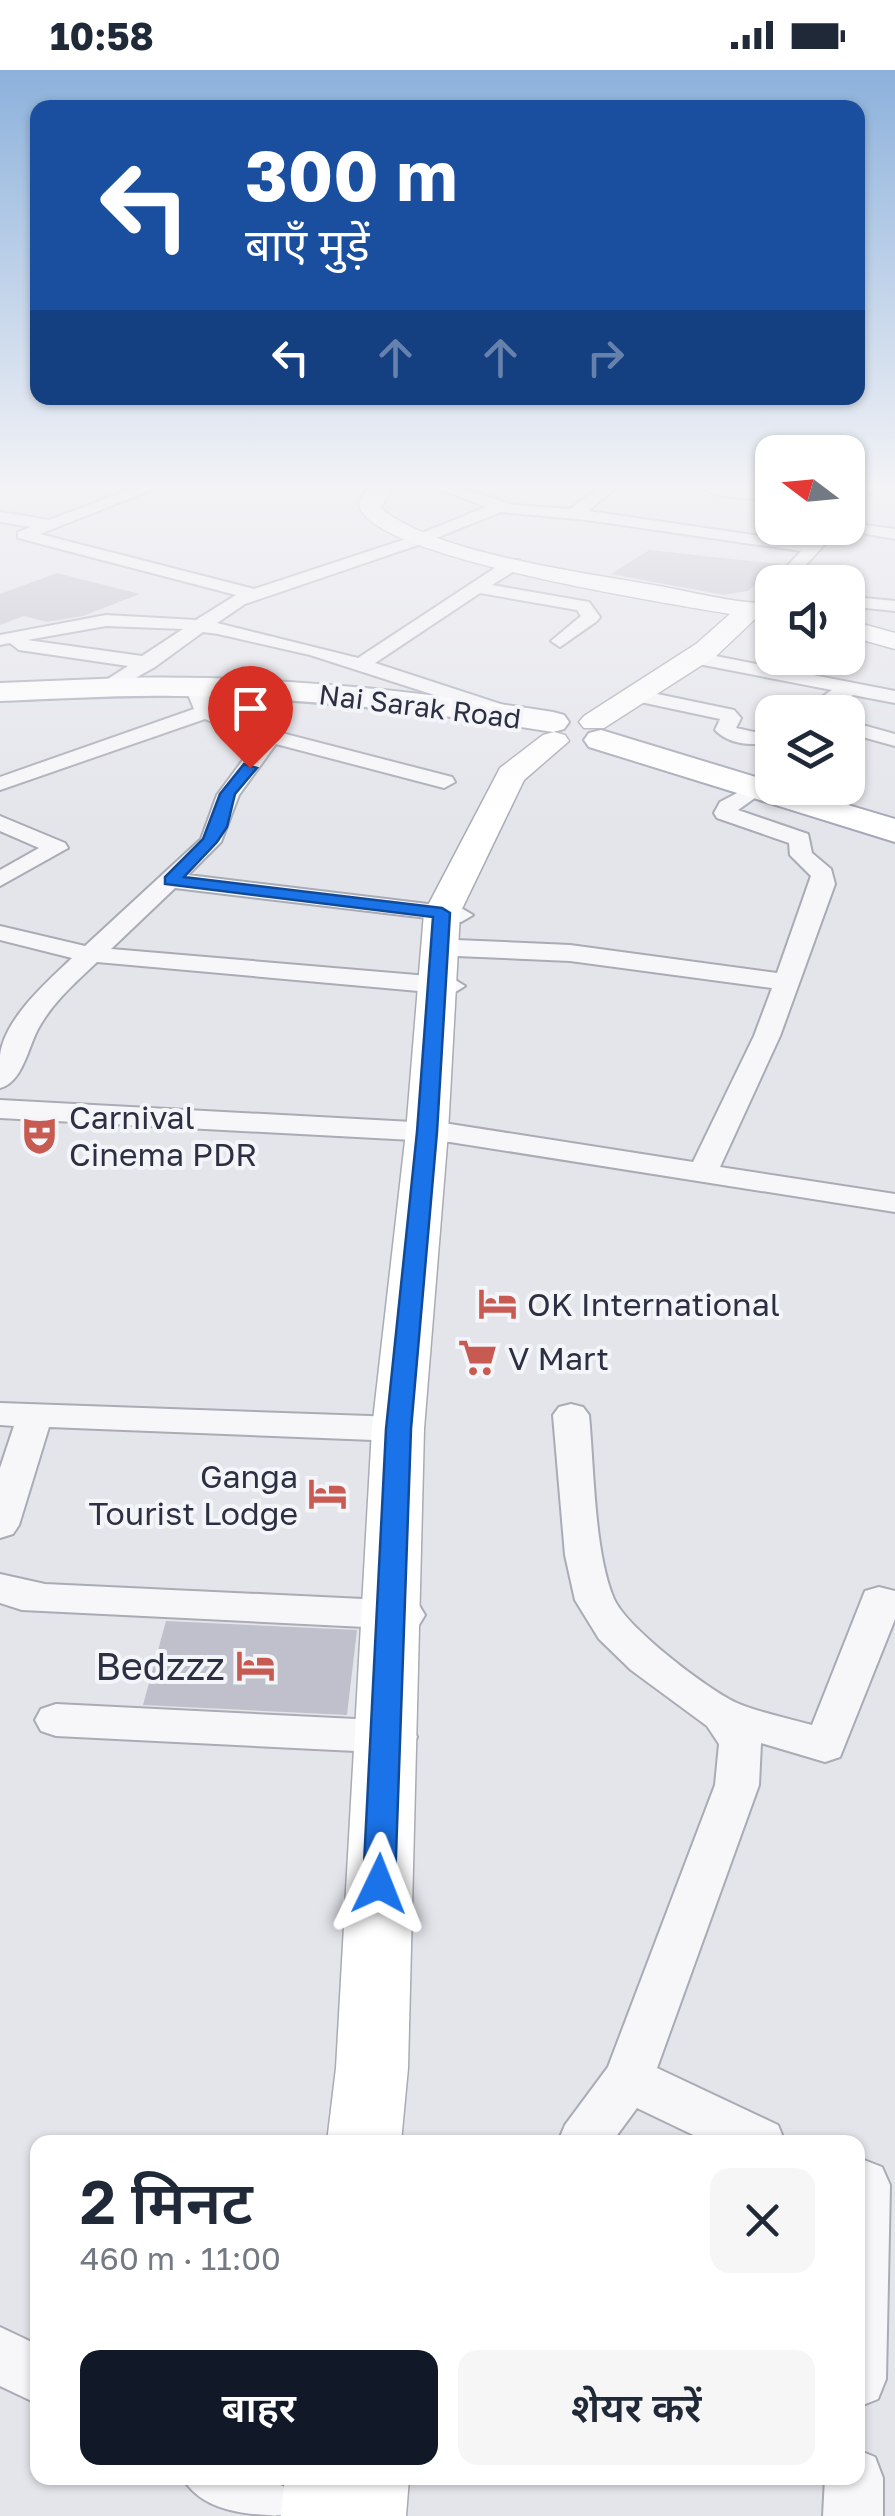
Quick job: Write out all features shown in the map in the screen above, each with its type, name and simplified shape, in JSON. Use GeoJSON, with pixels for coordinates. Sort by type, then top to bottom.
{"type":"FeatureCollection","features":[{"type":"Feature","properties":{"kind":"main road","name":"Nai Sarak Road"},"geometry":{"type":"LineString","coordinates":[[0,692],[107,688],[567,728],[755,787]]}},
{"type":"Feature","properties":{"kind":"main road","name":"Nai Sarak Road"},"geometry":{"type":"LineString","coordinates":[[0,706],[200,699]]}},
{"type":"Feature","properties":{"kind":"main road","name":"Nai Sarak Road"},"geometry":{"type":"LineString","coordinates":[[812,805],[895,831]]}},
{"type":"Feature","properties":{"kind":"street"},"geometry":{"type":"LineString","coordinates":[[107,688],[198,626],[251,597]]}},
{"type":"Feature","properties":{"kind":"street"},"geometry":{"type":"LineString","coordinates":[[360,665],[464,597]]}},
{"type":"Feature","properties":{"kind":"street"},"geometry":{"type":"LineString","coordinates":[[531,597],[582,606],[592,617],[560,641]]}},
{"type":"Feature","properties":{"kind":"street"},"geometry":{"type":"LineString","coordinates":[[582,606],[594,597]]}},
{"type":"Feature","properties":{"kind":"street"},"geometry":{"type":"LineString","coordinates":[[702,597],[755,605]]}},
{"type":"Feature","properties":{"kind":"street"},"geometry":{"type":"LineString","coordinates":[[135,621],[147,603]]}},
{"type":"Feature","properties":{"kind":"street"},"geometry":{"type":"LineString","coordinates":[[865,603],[895,606]]}},
{"type":"Feature","properties":{"kind":"street"},"geometry":{"type":"LineString","coordinates":[[402,1615],[420,1430],[449,949],[511,774],[567,728],[695,658],[755,612]]}},
{"type":"Feature","properties":{"kind":"street"},"geometry":{"type":"LineString","coordinates":[[0,641],[82,623],[135,621],[198,626],[360,665],[567,728],[727,714],[731,718],[725,730],[729,734],[755,738]]}},
{"type":"Feature","properties":{"kind":"street"},"geometry":{"type":"LineString","coordinates":[[865,633],[895,641]]}},
{"type":"Feature","properties":{"kind":"street"},"geometry":{"type":"LineString","coordinates":[[0,641],[148,663]]}},
{"type":"Feature","properties":{"kind":"street"},"geometry":{"type":"LineString","coordinates":[[695,658],[895,698]]}},
{"type":"Feature","properties":{"kind":"street"},"geometry":{"type":"LineString","coordinates":[[837,695],[848,688]]}},
{"type":"Feature","properties":{"kind":"street"},"geometry":{"type":"LineString","coordinates":[[0,784],[200,699],[264,734],[444,782]]}},
{"type":"Feature","properties":{"kind":"street"},"geometry":{"type":"LineString","coordinates":[[865,732],[895,740]]}},
{"type":"Feature","properties":{"kind":"street"},"geometry":{"type":"LineString","coordinates":[[0,1080],[10,1037],[87,954],[210,842],[219,827],[228,794],[263,751],[267,741],[264,734]]}},
{"type":"Feature","properties":{"kind":"street"},"geometry":{"type":"LineString","coordinates":[[702,1174],[767,1036],[823,884],[822,874],[804,860],[800,838],[725,813],[755,790]]}},
{"type":"Feature","properties":{"kind":"street"},"geometry":{"type":"LineString","coordinates":[[0,823],[58,848],[0,879]]}},
{"type":"Feature","properties":{"kind":"street"},"geometry":{"type":"LineString","coordinates":[[171,880],[449,949]]}},
{"type":"Feature","properties":{"kind":"street"},"geometry":{"type":"LineString","coordinates":[[0,933],[87,954],[449,949],[570,953],[786,982]]}},
{"type":"Feature","properties":{"kind":"street"},"geometry":{"type":"LineString","coordinates":[[0,1109],[438,1133],[895,1203]]}},
{"type":"Feature","properties":{"kind":"street"},"geometry":{"type":"LineString","coordinates":[[396,2135],[402,1615],[398,1429],[438,1133]]}},
{"type":"Feature","properties":{"kind":"street"},"geometry":{"type":"LineString","coordinates":[[2,1509],[18,1414],[398,1429]]}},
{"type":"Feature","properties":{"kind":"street"},"geometry":{"type":"LineString","coordinates":[[571,1414],[584,1554],[594,1600],[613,1630],[644,1659],[722,1715],[825,1745],[879,1601],[895,1605]]}},
{"type":"Feature","properties":{"kind":"street"},"geometry":{"type":"LineString","coordinates":[[0,1588],[22,1596],[45,1598],[402,1615]]}},
{"type":"Feature","properties":{"kind":"street"},"geometry":{"type":"LineString","coordinates":[[588,2135],[628,2079],[694,1890],[737,1784],[740,1742],[722,1715]]}},
{"type":"Feature","properties":{"kind":"street"},"geometry":{"type":"LineString","coordinates":[[56,1720],[398,1737]]}},
{"type":"Feature","properties":{"kind":"street"},"geometry":{"type":"LineString","coordinates":[[365,2135],[398,1737]]}},
{"type":"Feature","properties":{"kind":"street"},"geometry":{"type":"LineString","coordinates":[[628,2079],[745,2135]]}},
{"type":"Feature","properties":{"kind":"street"},"geometry":{"type":"LineString","coordinates":[[865,2284],[872,2188]]}},
{"type":"Feature","properties":{"kind":"street"},"geometry":{"type":"LineString","coordinates":[[0,2355],[30,2372]]}},
{"type":"Feature","properties":{"kind":"street"},"geometry":{"type":"LineString","coordinates":[[224,2485],[278,2516]]}},
{"type":"Feature","properties":{"kind":"street"},"geometry":{"type":"LineString","coordinates":[[324,2516],[327,2485]]}},
{"type":"Feature","properties":{"kind":"street"},"geometry":{"type":"LineString","coordinates":[[363,2516],[366,2485]]}},
{"type":"Feature","properties":{"kind":"street"},"geometry":{"type":"LineString","coordinates":[[853,2516],[854,2485]]}},
{"type":"Feature","properties":{"kind":"building"},"geometry":{"type":"Polygon","coordinates":[[[0,597],[132,597],[83,616],[47,622],[24,616],[0,625],[0,597]]]}},
{"type":"Feature","properties":{"kind":"building","name":"Bedzzz"},"geometry":{"type":"Polygon","coordinates":[[[166,1621],[357,1630],[347,1715],[143,1705],[166,1621]]]}},
{"type":"Feature","properties":{"kind":"place","name":"Carnival Cinema PDR"},"geometry":{"type":"Point","coordinates":[39,1135]}},
{"type":"Feature","properties":{"kind":"place","name":"OK International"},"geometry":{"type":"Point","coordinates":[497,1304]}},
{"type":"Feature","properties":{"kind":"place","name":"V Mart"},"geometry":{"type":"Point","coordinates":[478,1358]}},
{"type":"Feature","properties":{"kind":"place","name":"Ganga Tourist Lodge"},"geometry":{"type":"Point","coordinates":[328,1494]}},
{"type":"Feature","properties":{"kind":"place","name":"Bedzzz"},"geometry":{"type":"Point","coordinates":[255,1665]}},
{"type":"Feature","properties":{"kind":"route"},"geometry":{"type":"LineString","coordinates":[[250,768],[228,794],[219,827],[210,842],[171,880],[442,913],[434,985],[427,1132],[398,1429],[379,1884]]}}]}
